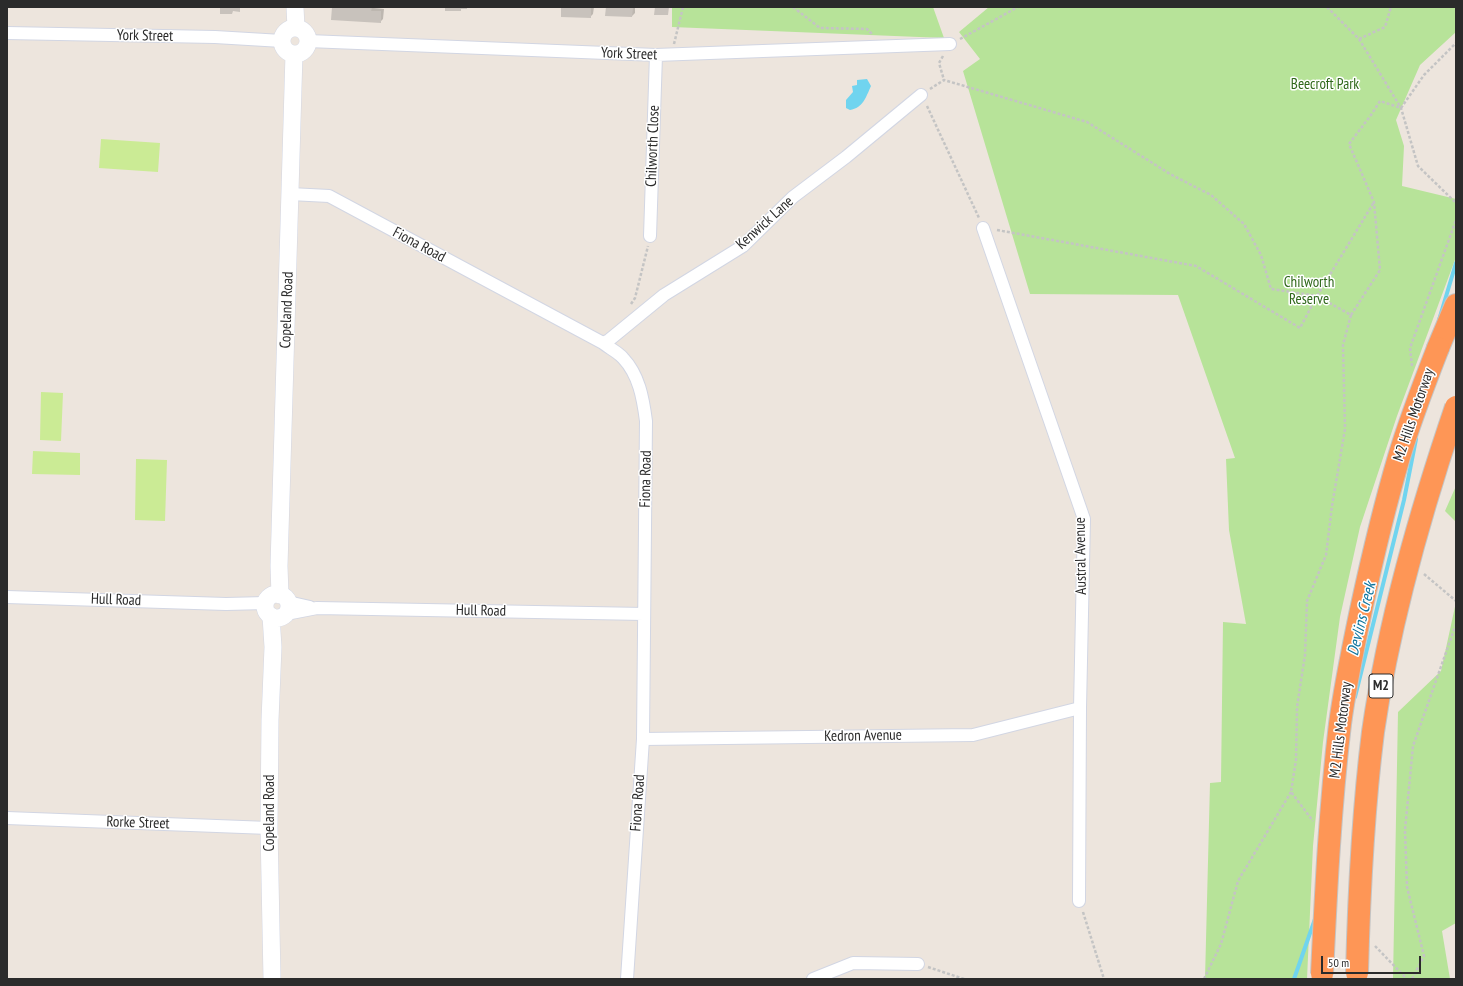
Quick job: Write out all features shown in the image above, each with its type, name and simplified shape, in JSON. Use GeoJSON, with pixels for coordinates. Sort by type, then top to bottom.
{"type":"FeatureCollection","features":[{"type":"Feature","properties":{"kind":"highway","name":"M2 Hills Motorway"},"geometry":{"type":"LineString","coordinates":[[1322,977],[1334,777],[1340,723],[1350,659],[1371,561],[1399,456],[1419,397],[1456,305]]}},
{"type":"Feature","properties":{"kind":"highway","name":"M2"},"geometry":{"type":"LineString","coordinates":[[1357,976],[1359,891],[1364,818],[1374,732],[1387,652],[1418,527],[1456,407]]}},
{"type":"Feature","properties":{"kind":"main road"},"geometry":{"type":"LineString","coordinates":[[295,7],[296,28]]}},
{"type":"Feature","properties":{"kind":"main road"},"geometry":{"type":"LineString","coordinates":[[296,28],[305,32],[308,41],[305,50],[294,54],[286,50],[282,41],[286,32],[296,28]]}},
{"type":"Feature","properties":{"kind":"main road","name":"Copeland Road"},"geometry":{"type":"LineString","coordinates":[[272,979],[270,720],[273,647],[279,566],[294,54]]}},
{"type":"Feature","properties":{"kind":"street","name":"York Street"},"geometry":{"type":"LineString","coordinates":[[7,33],[215,37],[282,41]]}},
{"type":"Feature","properties":{"kind":"street","name":"York Street"},"geometry":{"type":"LineString","coordinates":[[308,41],[656,55],[950,44]]}},
{"type":"Feature","properties":{"kind":"street","name":"Chilworth Close"},"geometry":{"type":"LineString","coordinates":[[650,236],[656,55]]}},
{"type":"Feature","properties":{"kind":"street","name":"Kenwick Lane"},"geometry":{"type":"LineString","coordinates":[[603,343],[609,340],[664,295],[743,246],[793,197],[852,152],[921,95]]}},
{"type":"Feature","properties":{"kind":"street","name":"Fiona Road"},"geometry":{"type":"LineString","coordinates":[[290,194],[329,196],[603,343],[623,357],[636,376],[643,397],[646,421],[643,739],[627,979]]}},
{"type":"Feature","properties":{"kind":"street","name":"Austral Avenue"},"geometry":{"type":"LineString","coordinates":[[983,228],[1084,519],[1080,708],[1079,900]]}},
{"type":"Feature","properties":{"kind":"street","name":"Hull Road"},"geometry":{"type":"LineString","coordinates":[[7,597],[317,608],[644,614]]}},
{"type":"Feature","properties":{"kind":"street","name":"Kedron Avenue"},"geometry":{"type":"LineString","coordinates":[[643,739],[973,735],[1080,708]]}},
{"type":"Feature","properties":{"kind":"street","name":"Rorke Street"},"geometry":{"type":"LineString","coordinates":[[7,818],[270,828]]}},
{"type":"Feature","properties":{"kind":"street"},"geometry":{"type":"LineString","coordinates":[[813,979],[853,963],[918,964]]}},
{"type":"Feature","properties":{"kind":"path"},"geometry":{"type":"LineString","coordinates":[[672,55],[682,7]]}},
{"type":"Feature","properties":{"kind":"path"},"geometry":{"type":"LineString","coordinates":[[793,7],[820,28],[868,29],[884,47]]}},
{"type":"Feature","properties":{"kind":"path"},"geometry":{"type":"LineString","coordinates":[[944,80],[939,63],[950,44],[1018,7]]}},
{"type":"Feature","properties":{"kind":"path"},"geometry":{"type":"LineString","coordinates":[[1327,7],[1359,39],[1401,108],[1418,166],[1456,203]]}},
{"type":"Feature","properties":{"kind":"path"},"geometry":{"type":"LineString","coordinates":[[1359,39],[1385,27],[1391,7]]}},
{"type":"Feature","properties":{"kind":"path"},"geometry":{"type":"LineString","coordinates":[[1401,108],[1424,75],[1456,43]]}},
{"type":"Feature","properties":{"kind":"path"},"geometry":{"type":"LineString","coordinates":[[1351,315],[1317,296],[1271,289],[1261,255],[1244,224],[1211,195],[1170,174],[1087,122],[944,80],[921,95],[983,228],[1196,266],[1300,328],[1317,296],[1374,202]]}},
{"type":"Feature","properties":{"kind":"path"},"geometry":{"type":"LineString","coordinates":[[1204,979],[1221,944],[1238,881],[1291,792],[1296,760],[1298,707],[1305,655],[1307,601],[1326,555],[1332,506],[1345,429],[1343,344],[1351,315],[1380,270],[1374,202],[1349,144],[1380,102],[1401,108]]}},
{"type":"Feature","properties":{"kind":"path"},"geometry":{"type":"LineString","coordinates":[[628,310],[635,298],[650,236]]}},
{"type":"Feature","properties":{"kind":"path"},"geometry":{"type":"LineString","coordinates":[[1412,979],[1424,956],[1407,888],[1405,830],[1413,746],[1456,624]]}},
{"type":"Feature","properties":{"kind":"path"},"geometry":{"type":"LineString","coordinates":[[1291,792],[1314,823]]}},
{"type":"Feature","properties":{"kind":"path"},"geometry":{"type":"LineString","coordinates":[[1079,900],[1104,979]]}},
{"type":"Feature","properties":{"kind":"path"},"geometry":{"type":"LineString","coordinates":[[1373,944],[1407,979]]}},
{"type":"Feature","properties":{"kind":"path"},"geometry":{"type":"LineString","coordinates":[[918,964],[964,979]]}},
{"type":"Feature","properties":{"kind":"green space"},"geometry":{"type":"Polygon","coordinates":[[[672,7],[933,7],[944,38],[672,27],[672,7]]]}},
{"type":"Feature","properties":{"kind":"green space","name":"Chilworth Reserve"},"geometry":{"type":"Polygon","coordinates":[[[989,7],[1456,7],[1456,32],[1420,65],[1396,120],[1404,146],[1402,186],[1456,199],[1456,257],[1397,416],[1360,527],[1340,617],[1323,742],[1313,846],[1307,979],[1205,979],[1210,783],[1221,782],[1223,622],[1246,624],[1229,530],[1226,459],[1235,458],[1178,295],[1030,294],[963,71],[980,59],[959,32],[989,7]]]}},
{"type":"Feature","properties":{"kind":"green space"},"geometry":{"type":"Polygon","coordinates":[[[101,139],[160,143],[158,172],[99,168],[101,139]]]}},
{"type":"Feature","properties":{"kind":"green space"},"geometry":{"type":"Polygon","coordinates":[[[41,392],[63,393],[61,441],[40,440],[41,392]]]}},
{"type":"Feature","properties":{"kind":"green space"},"geometry":{"type":"Polygon","coordinates":[[[33,451],[80,453],[80,475],[32,474],[33,451]]]}},
{"type":"Feature","properties":{"kind":"green space"},"geometry":{"type":"Polygon","coordinates":[[[136,459],[167,460],[165,521],[135,520],[136,459]]]}},
{"type":"Feature","properties":{"kind":"green space"},"geometry":{"type":"Polygon","coordinates":[[[1456,486],[1456,522],[1445,511],[1456,486]]]}},
{"type":"Feature","properties":{"kind":"green space"},"geometry":{"type":"Polygon","coordinates":[[[1456,602],[1456,923],[1442,931],[1450,979],[1393,979],[1398,712],[1441,671],[1456,602]]]}},
{"type":"Feature","properties":{"kind":"water"},"geometry":{"type":"Polygon","coordinates":[[[867,79],[871,86],[864,101],[854,109],[850,110],[846,108],[846,100],[853,92],[852,86],[857,85],[857,80],[867,79]]]}},
{"type":"Feature","properties":{"kind":"building"},"geometry":{"type":"Polygon","coordinates":[[[220,7],[240,7],[240,12],[233,11],[232,14],[220,14],[220,7]]]}},
{"type":"Feature","properties":{"kind":"building"},"geometry":{"type":"Polygon","coordinates":[[[332,7],[372,7],[371,11],[381,11],[381,23],[331,20],[332,7]]]}},
{"type":"Feature","properties":{"kind":"building"},"geometry":{"type":"Polygon","coordinates":[[[445,7],[467,7],[467,9],[461,9],[461,11],[445,11],[445,7]]]}},
{"type":"Feature","properties":{"kind":"building"},"geometry":{"type":"Polygon","coordinates":[[[561,7],[591,7],[591,18],[561,17],[561,7]]]}},
{"type":"Feature","properties":{"kind":"building"},"geometry":{"type":"Polygon","coordinates":[[[606,7],[633,7],[632,17],[605,16],[606,7]]]}},
{"type":"Feature","properties":{"kind":"building"},"geometry":{"type":"Polygon","coordinates":[[[655,7],[669,7],[668,15],[654,15],[655,7]]]}},
{"type":"Feature","properties":{"kind":"waterway","name":"Devlins Creek"},"geometry":{"type":"LineString","coordinates":[[1439,320],[1456,263]]}},
{"type":"Feature","properties":{"kind":"waterway","name":"Devlins Creek"},"geometry":{"type":"LineString","coordinates":[[1355,697],[1404,500],[1416,439]]}},
{"type":"Feature","properties":{"kind":"waterway","name":"Devlins Creek"},"geometry":{"type":"LineString","coordinates":[[1294,979],[1315,919]]}},
{"type":"Feature","properties":{"kind":"park label","name":"Beecroft Park"},"geometry":{"type":"Point","coordinates":[1325,85]}}]}
